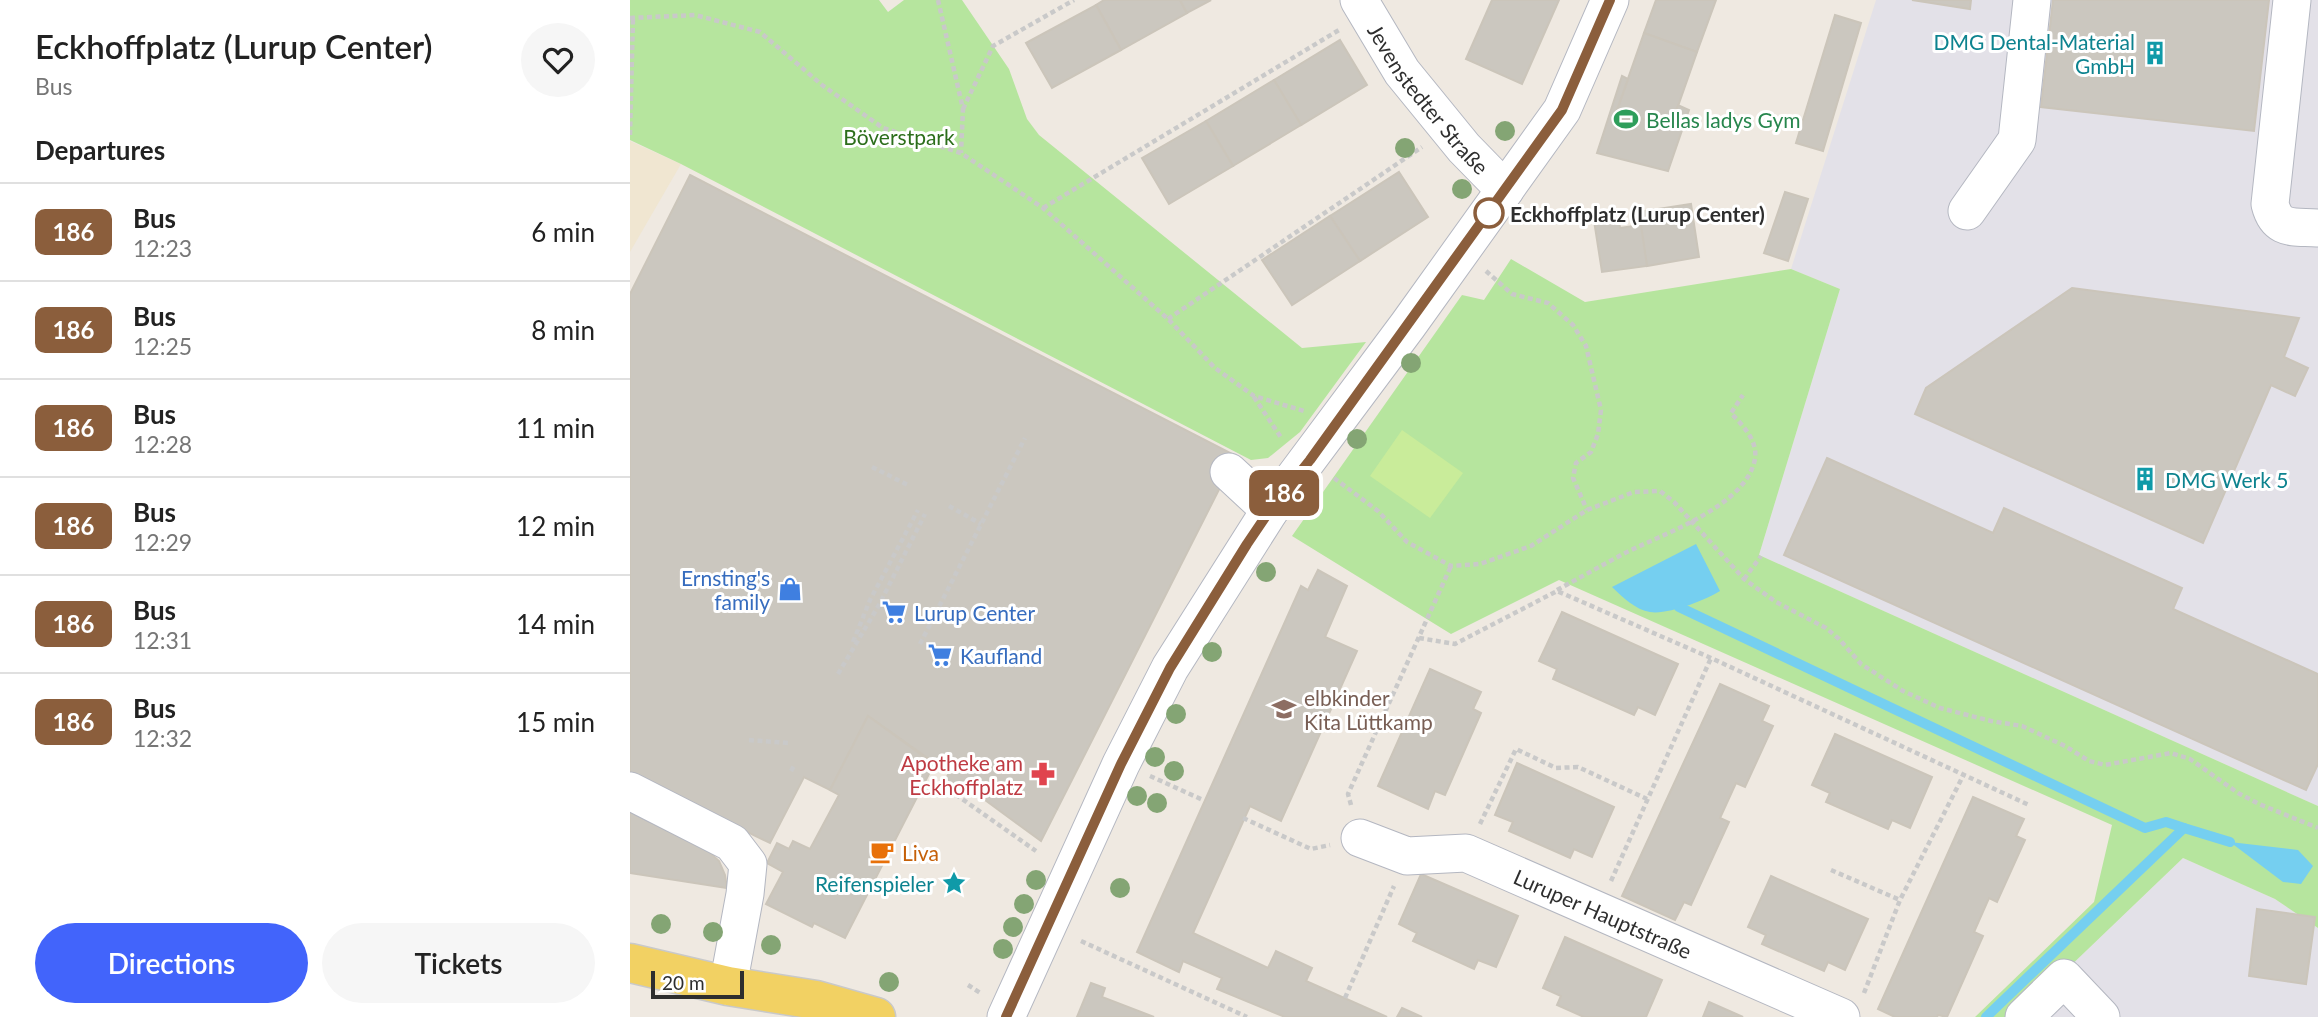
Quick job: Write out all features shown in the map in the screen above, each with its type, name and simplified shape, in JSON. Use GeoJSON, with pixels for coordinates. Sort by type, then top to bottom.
{"type":"FeatureCollection","features":[{"type":"Feature","properties":{"kind":"main road"},"geometry":{"type":"LineString","coordinates":[[630,963],[728,986],[816,1000],[876,1017]]}},
{"type":"Feature","properties":{"kind":"street"},"geometry":{"type":"LineString","coordinates":[[1006,1017],[1147,710],[1177,657],[1270,510],[1310,460],[1562,110],[1611,0]]}},
{"type":"Feature","properties":{"kind":"street"},"geometry":{"type":"LineString","coordinates":[[1967,211],[2017,140],[2032,0]]}},
{"type":"Feature","properties":{"kind":"street"},"geometry":{"type":"LineString","coordinates":[[2292,0],[2270,204],[2274,218],[2282,225],[2318,228]]}},
{"type":"Feature","properties":{"kind":"street","name":"Jevenstedter Straße"},"geometry":{"type":"LineString","coordinates":[[1354,12],[1464,148],[1505,190]]}},
{"type":"Feature","properties":{"kind":"street"},"geometry":{"type":"LineString","coordinates":[[1229,472],[1270,510]]}},
{"type":"Feature","properties":{"kind":"street"},"geometry":{"type":"LineString","coordinates":[[630,791],[732,843],[748,864],[728,986]]}},
{"type":"Feature","properties":{"kind":"street","name":"Luruper Hauptstraße"},"geometry":{"type":"LineString","coordinates":[[1360,838],[1407,856],[1466,853],[1599,910],[1851,1010]]}},
{"type":"Feature","properties":{"kind":"street"},"geometry":{"type":"LineString","coordinates":[[2024,1017],[2064,978],[2101,1017]]}},
{"type":"Feature","properties":{"kind":"path"},"geometry":{"type":"LineString","coordinates":[[938,0],[963,109],[961,153]]}},
{"type":"Feature","properties":{"kind":"path"},"geometry":{"type":"LineString","coordinates":[[963,109],[993,46],[1074,0]]}},
{"type":"Feature","properties":{"kind":"path"},"geometry":{"type":"LineString","coordinates":[[1043,208],[1354,12]]}},
{"type":"Feature","properties":{"kind":"path"},"geometry":{"type":"LineString","coordinates":[[630,135],[631,17],[695,15],[760,32],[822,85],[883,128],[961,153],[1043,208],[1168,319],[1215,368],[1254,396],[1311,413]]}},
{"type":"Feature","properties":{"kind":"path"},"geometry":{"type":"LineString","coordinates":[[1168,319],[1423,146]]}},
{"type":"Feature","properties":{"kind":"path"},"geometry":{"type":"LineString","coordinates":[[1480,265],[1512,294],[1548,303],[1573,325],[1586,346],[1601,410],[1598,434],[1591,452],[1576,463],[1573,478],[1587,510]]}},
{"type":"Feature","properties":{"kind":"path"},"geometry":{"type":"LineString","coordinates":[[1419,638],[1455,644],[1692,521],[1735,492],[1755,458],[1754,445],[1747,430],[1731,413],[1743,395]]}},
{"type":"Feature","properties":{"kind":"path"},"geometry":{"type":"LineString","coordinates":[[1254,396],[1276,434],[1284,441]]}},
{"type":"Feature","properties":{"kind":"path"},"geometry":{"type":"LineString","coordinates":[[919,644],[1025,438]]}},
{"type":"Feature","properties":{"kind":"path"},"geometry":{"type":"LineString","coordinates":[[872,467],[911,486]]}},
{"type":"Feature","properties":{"kind":"path"},"geometry":{"type":"LineString","coordinates":[[1327,474],[1378,511],[1407,542],[1451,566],[1480,565],[1531,546],[1587,510],[1634,492],[1660,491],[1692,521],[1744,579],[1776,603],[1826,628],[1861,664],[1903,691],[1940,708],[2022,726],[2065,746],[2089,761],[2105,765],[2171,753],[2190,758],[2249,799],[2318,828]]}},
{"type":"Feature","properties":{"kind":"path"},"geometry":{"type":"LineString","coordinates":[[949,506],[981,524]]}},
{"type":"Feature","properties":{"kind":"path"},"geometry":{"type":"LineString","coordinates":[[838,674],[870,600],[918,510]]}},
{"type":"Feature","properties":{"kind":"path"},"geometry":{"type":"LineString","coordinates":[[849,652],[879,605],[925,514]]}},
{"type":"Feature","properties":{"kind":"path"},"geometry":{"type":"LineString","coordinates":[[1744,579],[1761,556]]}},
{"type":"Feature","properties":{"kind":"path"},"geometry":{"type":"LineString","coordinates":[[1243,818],[1311,849],[1360,838],[1348,794],[1451,566]]}},
{"type":"Feature","properties":{"kind":"path"},"geometry":{"type":"LineString","coordinates":[[1557,591],[1711,658],[2029,805]]}},
{"type":"Feature","properties":{"kind":"path"},"geometry":{"type":"LineString","coordinates":[[1599,910],[1711,658]]}},
{"type":"Feature","properties":{"kind":"path"},"geometry":{"type":"LineString","coordinates":[[749,740],[788,743]]}},
{"type":"Feature","properties":{"kind":"path"},"geometry":{"type":"LineString","coordinates":[[1466,853],[1516,750],[1556,768],[1578,766],[1647,799]]}},
{"type":"Feature","properties":{"kind":"path"},"geometry":{"type":"LineString","coordinates":[[791,771],[795,764]]}},
{"type":"Feature","properties":{"kind":"path"},"geometry":{"type":"LineString","coordinates":[[1851,1010],[1900,900],[1964,774]]}},
{"type":"Feature","properties":{"kind":"path"},"geometry":{"type":"LineString","coordinates":[[958,787],[955,794],[1036,851]]}},
{"type":"Feature","properties":{"kind":"path"},"geometry":{"type":"LineString","coordinates":[[1188,793],[1203,800]]}},
{"type":"Feature","properties":{"kind":"path"},"geometry":{"type":"LineString","coordinates":[[1345,998],[1407,856]]}},
{"type":"Feature","properties":{"kind":"path"},"geometry":{"type":"LineString","coordinates":[[1831,870],[1900,900]]}},
{"type":"Feature","properties":{"kind":"path"},"geometry":{"type":"LineString","coordinates":[[1081,942],[1247,1017]]}},
{"type":"Feature","properties":{"kind":"shaded area"},"geometry":{"type":"Polygon","coordinates":[[[1876,0],[2318,0],[2318,806],[1759,555],[1840,289],[1791,269],[1876,0]]]}},
{"type":"Feature","properties":{"kind":"shaded area"},"geometry":{"type":"Polygon","coordinates":[[[630,141],[681,164],[630,252],[630,141]]]}},
{"type":"Feature","properties":{"kind":"shaded area"},"geometry":{"type":"Polygon","coordinates":[[[2183,858],[2275,899],[2318,928],[2318,1017],[2017,1017],[2183,858]]]}},
{"type":"Feature","properties":{"kind":"green space","name":"Böverstpark"},"geometry":{"type":"Polygon","coordinates":[[[630,0],[879,0],[888,12],[904,0],[962,0],[1009,69],[1027,119],[1039,135],[1302,348],[1366,342],[1300,432],[1268,458],[1251,460],[630,140],[630,0]]]}},
{"type":"Feature","properties":{"kind":"green space"},"geometry":{"type":"Polygon","coordinates":[[[1511,259],[1585,302],[1791,269],[1840,289],[1759,555],[2318,806],[2318,928],[2275,899],[2183,858],[2017,1017],[1975,1017],[2094,902],[2112,825],[1559,580],[1451,634],[1292,536],[1462,295],[1484,300],[1511,259]]]}},
{"type":"Feature","properties":{"kind":"green space"},"geometry":{"type":"Polygon","coordinates":[[[1402,430],[1463,473],[1430,518],[1370,476],[1402,430]]]}},
{"type":"Feature","properties":{"kind":"water"},"geometry":{"type":"Polygon","coordinates":[[[1696,544],[1720,591],[1714,595],[1676,609],[1650,612],[1634,606],[1612,587],[1696,544]]]}},
{"type":"Feature","properties":{"kind":"water"},"geometry":{"type":"Polygon","coordinates":[[[2230,842],[2298,850],[2313,866],[2301,884],[2283,882],[2230,842]]]}},
{"type":"Feature","properties":{"kind":"building"},"geometry":{"type":"Polygon","coordinates":[[[1104,0],[1180,0],[1187,13],[1121,50],[1096,5],[1104,0]]]}},
{"type":"Feature","properties":{"kind":"building"},"geometry":{"type":"Polygon","coordinates":[[[1180,0],[1211,0],[1187,13],[1180,0]]]}},
{"type":"Feature","properties":{"kind":"building"},"geometry":{"type":"Polygon","coordinates":[[[1492,0],[1559,0],[1522,84],[1466,59],[1492,0]]]}},
{"type":"Feature","properties":{"kind":"building"},"geometry":{"type":"Polygon","coordinates":[[[1656,0],[1716,0],[1697,52],[1644,33],[1656,0]]]}},
{"type":"Feature","properties":{"kind":"building"},"geometry":{"type":"Polygon","coordinates":[[[1912,0],[1971,0],[1970,9],[1912,0]]]}},
{"type":"Feature","properties":{"kind":"building","name":"DMG Dental-Material GmbH"},"geometry":{"type":"Polygon","coordinates":[[[2053,0],[2269,0],[2254,131],[2041,107],[2053,0]]]}},
{"type":"Feature","properties":{"kind":"building"},"geometry":{"type":"Polygon","coordinates":[[[1096,5],[1121,50],[1052,88],[1026,43],[1096,5]]]}},
{"type":"Feature","properties":{"kind":"building"},"geometry":{"type":"Polygon","coordinates":[[[1835,15],[1861,23],[1823,151],[1796,143],[1835,15]]]}},
{"type":"Feature","properties":{"kind":"building"},"geometry":{"type":"Polygon","coordinates":[[[1644,33],[1697,52],[1670,129],[1617,110],[1644,33]]]}},
{"type":"Feature","properties":{"kind":"building"},"geometry":{"type":"Polygon","coordinates":[[[1340,40],[1367,85],[1301,125],[1274,80],[1340,40]]]}},
{"type":"Feature","properties":{"kind":"building","name":"Bellas ladys Gym"},"geometry":{"type":"Polygon","coordinates":[[[1622,76],[1628,79],[1617,110],[1670,129],[1678,105],[1689,110],[1668,171],[1597,153],[1622,76]]]}},
{"type":"Feature","properties":{"kind":"building"},"geometry":{"type":"Polygon","coordinates":[[[1274,80],[1301,125],[1233,166],[1206,121],[1274,80]]]}},
{"type":"Feature","properties":{"kind":"building"},"geometry":{"type":"Polygon","coordinates":[[[1206,121],[1233,166],[1169,204],[1142,158],[1206,121]]]}},
{"type":"Feature","properties":{"kind":"building"},"geometry":{"type":"Polygon","coordinates":[[[1399,172],[1428,217],[1360,261],[1330,216],[1399,172]]]}},
{"type":"Feature","properties":{"kind":"building","name":"Lurup Center"},"geometry":{"type":"Polygon","coordinates":[[[690,175],[1236,456],[1041,841],[970,789],[969,793],[945,780],[949,773],[868,716],[830,790],[804,777],[770,843],[630,775],[630,294],[690,175]]]}},
{"type":"Feature","properties":{"kind":"building"},"geometry":{"type":"Polygon","coordinates":[[[1785,192],[1808,199],[1788,261],[1764,253],[1785,192]]]}},
{"type":"Feature","properties":{"kind":"building"},"geometry":{"type":"Polygon","coordinates":[[[1691,204],[1699,257],[1647,266],[1638,212],[1691,204]]]}},
{"type":"Feature","properties":{"kind":"building"},"geometry":{"type":"Polygon","coordinates":[[[1617,210],[1620,228],[1641,225],[1647,266],[1602,272],[1593,214],[1617,210]]]}},
{"type":"Feature","properties":{"kind":"building"},"geometry":{"type":"Polygon","coordinates":[[[1330,216],[1360,261],[1292,305],[1262,260],[1330,216]]]}},
{"type":"Feature","properties":{"kind":"building","name":"DMG Werk 5"},"geometry":{"type":"Polygon","coordinates":[[[2072,288],[2299,318],[2284,357],[2308,368],[2295,396],[2271,385],[2203,543],[1915,414],[1926,388],[2072,288]]]}},
{"type":"Feature","properties":{"kind":"building"},"geometry":{"type":"Polygon","coordinates":[[[1827,458],[1993,533],[2004,508],[2182,588],[2173,609],[2318,674],[2318,764],[2306,790],[1784,555],[1827,458]]]}},
{"type":"Feature","properties":{"kind":"building"},"geometry":{"type":"Polygon","coordinates":[[[1318,570],[1347,586],[1325,637],[1357,651],[1281,821],[1250,806],[1193,933],[1268,968],[1276,951],[1312,968],[1306,981],[1387,1017],[1285,1017],[1217,989],[1222,978],[1183,961],[1179,972],[1137,952],[1301,586],[1308,590],[1318,570]]]}},
{"type":"Feature","properties":{"kind":"building"},"geometry":{"type":"Polygon","coordinates":[[[1562,612],[1678,664],[1655,715],[1638,707],[1634,715],[1553,679],[1557,669],[1539,661],[1562,612]]]}},
{"type":"Feature","properties":{"kind":"building"},"geometry":{"type":"Polygon","coordinates":[[[1430,669],[1481,692],[1473,709],[1481,713],[1445,795],[1435,791],[1428,809],[1378,786],[1430,669]]]}},
{"type":"Feature","properties":{"kind":"building"},"geometry":{"type":"Polygon","coordinates":[[[1720,684],[1769,706],[1762,721],[1773,726],[1745,787],[1736,783],[1720,818],[1729,822],[1691,905],[1684,902],[1675,920],[1622,896],[1720,684]]]}},
{"type":"Feature","properties":{"kind":"building"},"geometry":{"type":"Polygon","coordinates":[[[868,716],[934,764],[845,938],[814,923],[812,927],[766,904],[783,872],[767,863],[777,843],[789,849],[793,841],[810,849],[839,795],[830,790],[868,716]]]}},
{"type":"Feature","properties":{"kind":"building"},"geometry":{"type":"Polygon","coordinates":[[[1835,734],[1932,777],[1910,828],[1892,820],[1888,829],[1826,802],[1830,793],[1812,785],[1835,734]]]}},
{"type":"Feature","properties":{"kind":"building"},"geometry":{"type":"Polygon","coordinates":[[[1517,763],[1614,807],[1592,857],[1574,849],[1570,858],[1509,831],[1513,822],[1495,815],[1517,763]]]}},
{"type":"Feature","properties":{"kind":"building"},"geometry":{"type":"Polygon","coordinates":[[[1973,797],[2024,819],[2016,836],[2025,840],[1997,902],[1989,898],[1974,932],[1983,936],[1947,1017],[1895,1017],[1878,1009],[1973,797]]]}},
{"type":"Feature","properties":{"kind":"building"},"geometry":{"type":"Polygon","coordinates":[[[630,812],[708,851],[719,861],[727,888],[630,873],[630,812]]]}},
{"type":"Feature","properties":{"kind":"building"},"geometry":{"type":"Polygon","coordinates":[[[1421,874],[1518,916],[1496,967],[1478,960],[1474,969],[1413,941],[1417,933],[1399,924],[1421,874]]]}},
{"type":"Feature","properties":{"kind":"building"},"geometry":{"type":"Polygon","coordinates":[[[1771,876],[1868,919],[1845,970],[1828,962],[1824,971],[1762,944],[1766,935],[1748,927],[1771,876]]]}},
{"type":"Feature","properties":{"kind":"building"},"geometry":{"type":"Polygon","coordinates":[[[2257,909],[2315,917],[2306,984],[2249,976],[2257,909]]]}},
{"type":"Feature","properties":{"kind":"building"},"geometry":{"type":"Polygon","coordinates":[[[1565,937],[1662,980],[1646,1017],[1584,1017],[1557,1005],[1561,996],[1543,988],[1565,937]]]}},
{"type":"Feature","properties":{"kind":"building"},"geometry":{"type":"Polygon","coordinates":[[[1091,983],[1105,988],[1102,997],[1154,1017],[1077,1017],[1091,983]]]}},
{"type":"Feature","properties":{"kind":"building"},"geometry":{"type":"Polygon","coordinates":[[[1709,1002],[1743,1017],[1703,1017],[1709,1002]]]}},
{"type":"Feature","properties":{"kind":"building"},"geometry":{"type":"Polygon","coordinates":[[[1402,1008],[1422,1017],[1397,1017],[1402,1008]]]}},
{"type":"Feature","properties":{"kind":"waterway"},"geometry":{"type":"LineString","coordinates":[[1679,607],[2145,828],[2166,822],[2184,828]]}},
{"type":"Feature","properties":{"kind":"waterway"},"geometry":{"type":"LineString","coordinates":[[1986,1017],[2184,828],[2230,842]]}},
{"type":"Feature","properties":{"kind":"bus line","name":"186"},"geometry":{"type":"LineString","coordinates":[[1006,1017],[1121,764],[1170,668],[1270,510],[1310,460],[1562,110],[1610,0]]}},
{"type":"Feature","properties":{"kind":"place","name":"DMG Dental-Material GmbH"},"geometry":{"type":"Point","coordinates":[2155,53]}},
{"type":"Feature","properties":{"kind":"place","name":"Bellas ladys Gym"},"geometry":{"type":"Point","coordinates":[1626,119]}},
{"type":"Feature","properties":{"kind":"place","name":"Eckhoffplatz (Lurup Center)"},"geometry":{"type":"Point","coordinates":[1489,213]}},
{"type":"Feature","properties":{"kind":"place","name":"DMG Werk 5"},"geometry":{"type":"Point","coordinates":[2145,479]}},
{"type":"Feature","properties":{"kind":"place","name":"Ernsting's family"},"geometry":{"type":"Point","coordinates":[790,589]}},
{"type":"Feature","properties":{"kind":"place","name":"Lurup Center"},"geometry":{"type":"Point","coordinates":[894,612]}},
{"type":"Feature","properties":{"kind":"place","name":"Kaufland"},"geometry":{"type":"Point","coordinates":[940,655]}},
{"type":"Feature","properties":{"kind":"place","name":"elbkinder Kita Lüttkamp"},"geometry":{"type":"Point","coordinates":[1284,709]}},
{"type":"Feature","properties":{"kind":"place","name":"Apotheke am Eckhoffplatz"},"geometry":{"type":"Point","coordinates":[1043,774]}},
{"type":"Feature","properties":{"kind":"place","name":"Liva"},"geometry":{"type":"Point","coordinates":[882,852]}},
{"type":"Feature","properties":{"kind":"place","name":"Reifenspieler"},"geometry":{"type":"Point","coordinates":[954,883]}}]}
